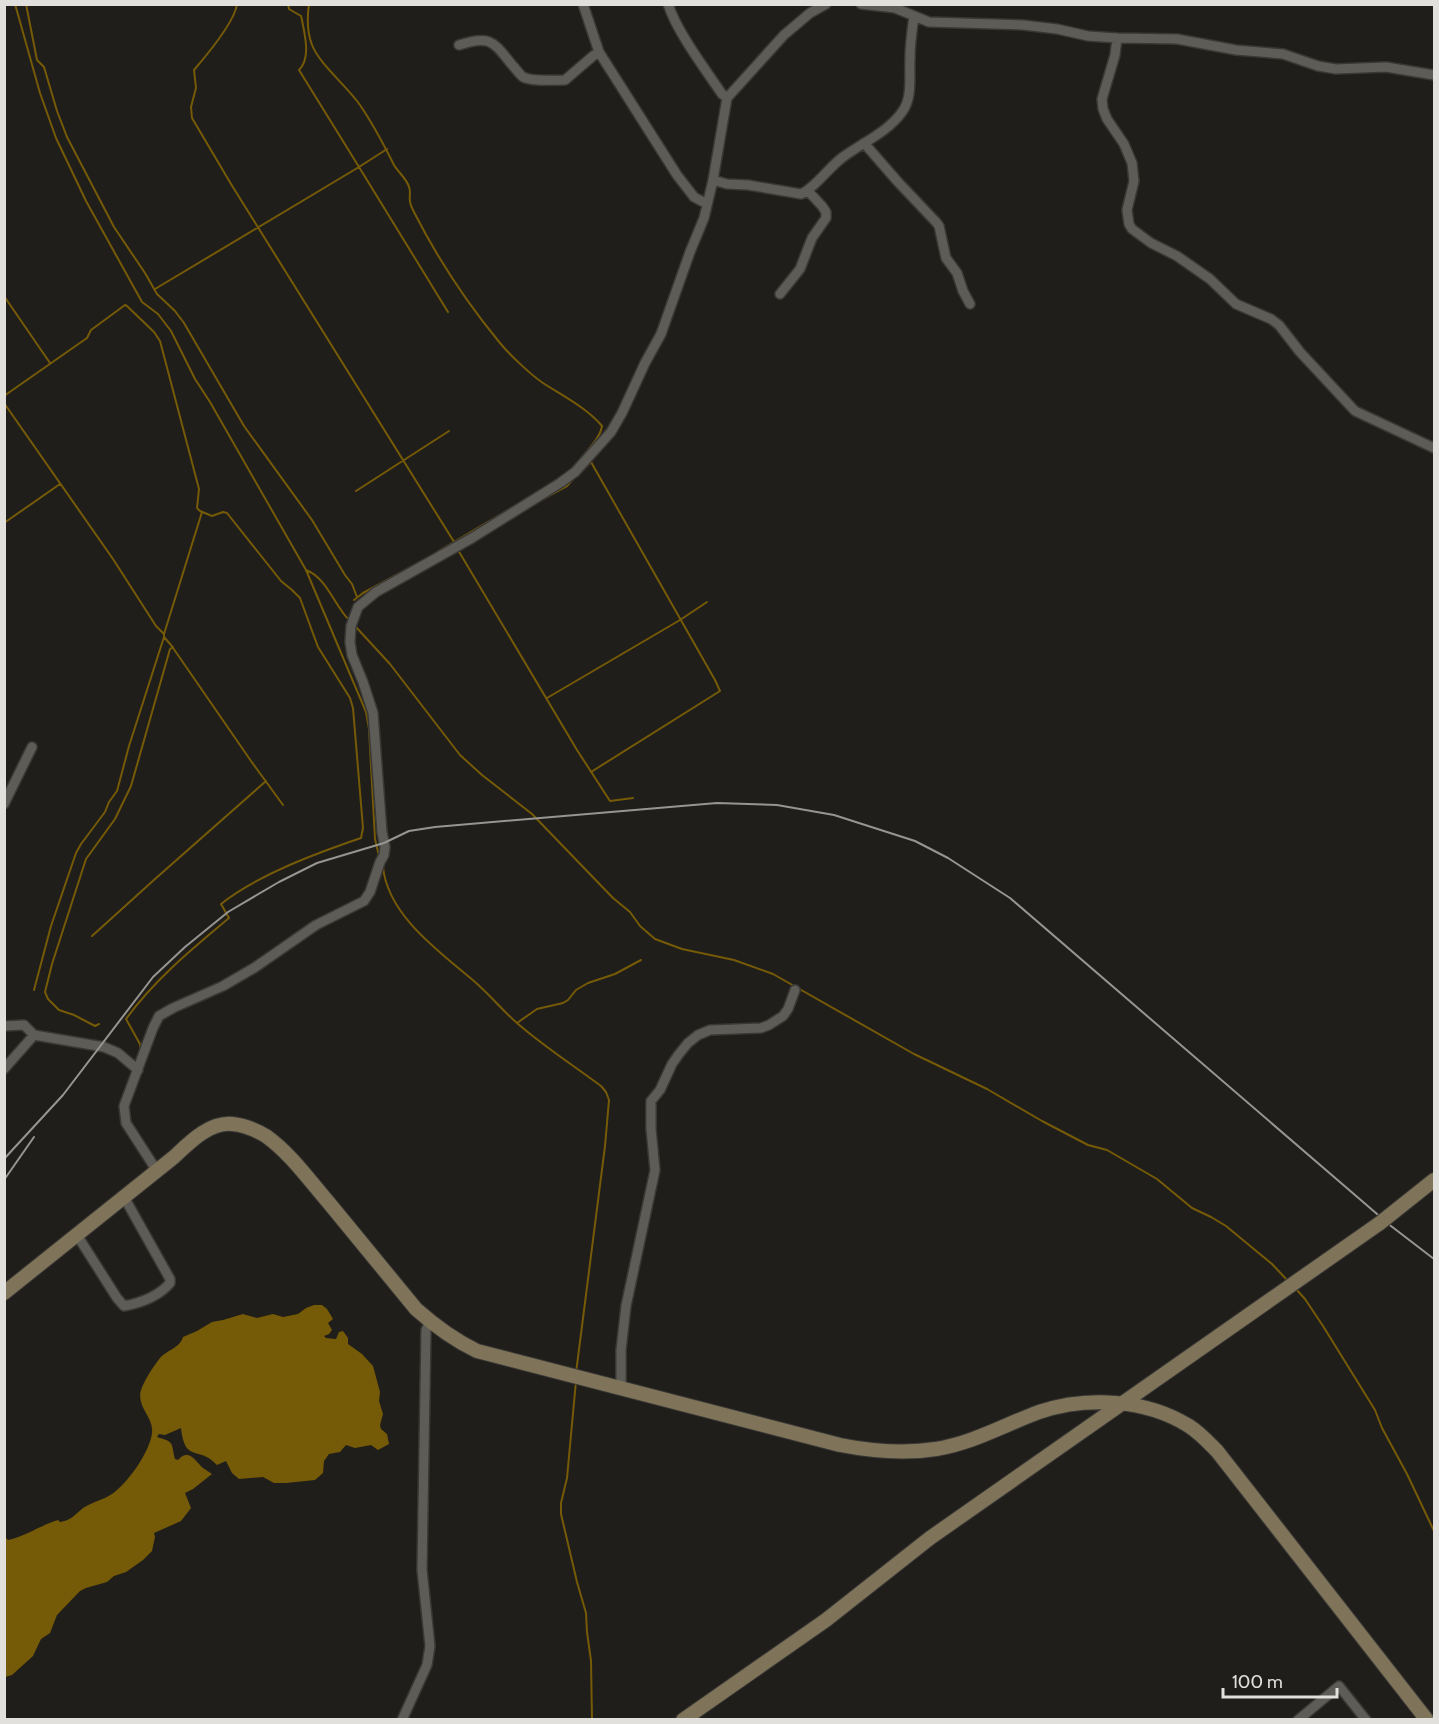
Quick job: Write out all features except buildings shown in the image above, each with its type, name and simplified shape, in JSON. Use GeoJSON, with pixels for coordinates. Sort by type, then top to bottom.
{"type":"FeatureCollection","features":[{"type":"Feature","properties":{"kind":"main road"},"geometry":{"type":"LineString","coordinates":[[4,1293],[211,1127],[230,1123],[244,1126],[259,1132],[284,1151],[416,1309],[459,1342],[477,1351],[868,1451],[935,1449],[970,1441],[1038,1413],[1067,1404],[1122,1404],[1151,1409],[1188,1425],[1216,1450],[1427,1719]]}},
{"type":"Feature","properties":{"kind":"main road"},"geometry":{"type":"LineString","coordinates":[[683,1719],[826,1620],[930,1538],[1385,1219],[1434,1180]]}},
{"type":"Feature","properties":{"kind":"street"},"geometry":{"type":"LineString","coordinates":[[584,4],[598,52],[677,175],[694,197],[707,204]]}},
{"type":"Feature","properties":{"kind":"street"},"geometry":{"type":"LineString","coordinates":[[668,4],[675,21],[727,99]]}},
{"type":"Feature","properties":{"kind":"street"},"geometry":{"type":"LineString","coordinates":[[158,1171],[126,1123],[124,1106],[159,1016],[223,986],[254,968],[316,925],[364,901],[370,892],[384,855],[373,713],[352,655],[350,642],[351,626],[358,607],[376,592],[472,538],[560,483],[575,472],[611,432],[661,334],[704,218],[727,99],[784,35],[810,13],[826,4]]}},
{"type":"Feature","properties":{"kind":"street"},"geometry":{"type":"LineString","coordinates":[[861,4],[895,8],[929,22],[1023,25],[1088,36],[1177,39],[1236,50],[1284,54],[1318,66],[1336,69],[1386,67],[1434,74]]}},
{"type":"Feature","properties":{"kind":"street"},"geometry":{"type":"LineString","coordinates":[[713,180],[801,194],[808,191],[841,158],[903,112],[908,102],[914,16]]}},
{"type":"Feature","properties":{"kind":"street"},"geometry":{"type":"LineString","coordinates":[[1117,38],[1115,55],[1103,92],[1103,109],[1124,144],[1132,163],[1134,181],[1127,210],[1132,229],[1210,279],[1236,304],[1271,319],[1279,325],[1300,352],[1355,411],[1434,448]]}},
{"type":"Feature","properties":{"kind":"street"},"geometry":{"type":"LineString","coordinates":[[459,45],[472,41],[495,44],[523,77],[531,79],[566,80],[598,52]]}},
{"type":"Feature","properties":{"kind":"street"},"geometry":{"type":"LineString","coordinates":[[864,143],[939,226],[946,258],[957,273],[970,304]]}},
{"type":"Feature","properties":{"kind":"street"},"geometry":{"type":"LineString","coordinates":[[780,294],[800,268],[812,238],[825,218],[826,212],[808,191]]}},
{"type":"Feature","properties":{"kind":"street"},"geometry":{"type":"LineString","coordinates":[[4,804],[32,747]]}},
{"type":"Feature","properties":{"kind":"street"},"geometry":{"type":"LineString","coordinates":[[621,1389],[621,1350],[626,1306],[655,1170],[651,1101],[660,1090],[672,1064],[688,1043],[710,1030],[761,1028],[770,1025],[783,1016],[795,990]]}},
{"type":"Feature","properties":{"kind":"street"},"geometry":{"type":"LineString","coordinates":[[4,1026],[24,1025],[34,1035],[104,1047],[118,1053],[138,1070]]}},
{"type":"Feature","properties":{"kind":"street"},"geometry":{"type":"LineString","coordinates":[[4,1069],[34,1035]]}},
{"type":"Feature","properties":{"kind":"street"},"geometry":{"type":"LineString","coordinates":[[77,1235],[124,1306],[136,1304],[165,1290],[170,1279],[124,1197]]}},
{"type":"Feature","properties":{"kind":"street"},"geometry":{"type":"LineString","coordinates":[[402,1719],[427,1665],[430,1646],[422,1570],[426,1330],[430,1322]]}},
{"type":"Feature","properties":{"kind":"street"},"geometry":{"type":"LineString","coordinates":[[1298,1719],[1340,1686],[1366,1719]]}},
{"type":"Feature","properties":{"kind":"shaded area"},"geometry":{"type":"Polygon","coordinates":[[[314,1305],[322,1305],[333,1319],[328,1323],[332,1330],[324,1336],[336,1339],[339,1332],[343,1331],[348,1338],[348,1344],[373,1366],[383,1414],[380,1425],[387,1434],[389,1444],[378,1450],[371,1445],[355,1448],[346,1445],[340,1452],[329,1454],[324,1461],[323,1473],[315,1480],[274,1483],[263,1477],[239,1479],[232,1473],[226,1461],[217,1465],[210,1459],[189,1450],[183,1439],[181,1428],[165,1435],[159,1434],[157,1437],[171,1444],[175,1459],[189,1455],[212,1474],[185,1493],[191,1508],[181,1521],[154,1533],[152,1551],[143,1560],[107,1582],[80,1591],[57,1615],[50,1633],[41,1639],[33,1656],[12,1675],[5,1677],[5,1537],[8,1540],[58,1520],[60,1522],[67,1520],[86,1506],[112,1494],[124,1483],[137,1467],[147,1449],[152,1433],[152,1427],[141,1402],[141,1390],[149,1373],[160,1358],[179,1344],[183,1337],[212,1322],[243,1314],[257,1318],[273,1314],[283,1317],[298,1314],[314,1305]]]}},
{"type":"Feature","properties":{"kind":"waterway"},"geometry":{"type":"LineString","coordinates":[[15,4],[40,93],[56,138],[86,201],[142,302],[158,314],[171,331],[195,379],[306,570],[325,585],[349,620]]}},
{"type":"Feature","properties":{"kind":"waterway"},"geometry":{"type":"LineString","coordinates":[[26,4],[37,60],[44,67],[67,137],[114,227],[157,294],[184,323],[244,426],[312,520],[352,584],[357,597]]}},
{"type":"Feature","properties":{"kind":"waterway"},"geometry":{"type":"LineString","coordinates":[[237,4],[226,29],[194,70],[196,88],[191,107],[192,118],[456,545]]}},
{"type":"Feature","properties":{"kind":"waterway"},"geometry":{"type":"LineString","coordinates":[[155,289],[359,167],[299,70],[306,53],[304,33],[301,16],[289,9],[288,4]]}},
{"type":"Feature","properties":{"kind":"waterway"},"geometry":{"type":"LineString","coordinates":[[309,4],[308,30],[316,53],[360,105],[394,165],[408,184],[411,206],[424,231],[465,296],[500,343],[520,364],[543,383],[582,408],[602,426],[596,440],[578,462]]}},
{"type":"Feature","properties":{"kind":"waterway"},"geometry":{"type":"LineString","coordinates":[[387,149],[359,167],[448,312]]}},
{"type":"Feature","properties":{"kind":"waterway"},"geometry":{"type":"LineString","coordinates":[[4,296],[50,363]]}},
{"type":"Feature","properties":{"kind":"waterway"},"geometry":{"type":"LineString","coordinates":[[4,396],[87,338],[91,330],[125,305],[127,306],[154,332],[160,341],[199,489],[197,508],[212,516],[227,513],[281,581],[300,598],[318,647],[350,698],[353,708],[363,828],[361,838],[270,874],[221,904],[229,918],[161,978],[126,1019],[140,1044],[141,1051]]}},
{"type":"Feature","properties":{"kind":"waterway"},"geometry":{"type":"LineString","coordinates":[[4,403],[113,559],[156,626],[164,634],[117,791],[76,853],[51,926],[34,990]]}},
{"type":"Feature","properties":{"kind":"waterway"},"geometry":{"type":"LineString","coordinates":[[356,491],[449,431]]}},
{"type":"Feature","properties":{"kind":"waterway"},"geometry":{"type":"LineString","coordinates":[[591,462],[720,691],[591,772]]}},
{"type":"Feature","properties":{"kind":"waterway"},"geometry":{"type":"LineString","coordinates":[[579,474],[590,463]]}},
{"type":"Feature","properties":{"kind":"waterway"},"geometry":{"type":"LineString","coordinates":[[543,499],[567,486],[573,479]]}},
{"type":"Feature","properties":{"kind":"waterway"},"geometry":{"type":"LineString","coordinates":[[4,523],[60,484]]}},
{"type":"Feature","properties":{"kind":"waterway"},"geometry":{"type":"LineString","coordinates":[[437,552],[530,497]]}},
{"type":"Feature","properties":{"kind":"waterway"},"geometry":{"type":"LineString","coordinates":[[164,634],[202,512]]}},
{"type":"Feature","properties":{"kind":"waterway"},"geometry":{"type":"LineString","coordinates":[[458,550],[577,750],[610,801],[633,798]]}},
{"type":"Feature","properties":{"kind":"waterway"},"geometry":{"type":"LineString","coordinates":[[354,600],[424,560]]}},
{"type":"Feature","properties":{"kind":"waterway"},"geometry":{"type":"LineString","coordinates":[[306,570],[366,712],[375,839],[379,856]]}},
{"type":"Feature","properties":{"kind":"waterway"},"geometry":{"type":"LineString","coordinates":[[547,698],[707,602]]}},
{"type":"Feature","properties":{"kind":"waterway"},"geometry":{"type":"LineString","coordinates":[[355,626],[390,664],[460,755],[532,814],[655,939],[682,949],[734,960],[773,974],[914,1054],[987,1089],[1088,1145],[1107,1150],[1157,1179],[1192,1208],[1226,1226],[1272,1264],[1288,1281]]}},
{"type":"Feature","properties":{"kind":"waterway"},"geometry":{"type":"LineString","coordinates":[[164,637],[283,805]]}},
{"type":"Feature","properties":{"kind":"waterway"},"geometry":{"type":"LineString","coordinates":[[99,1024],[95,1026],[59,1010],[48,999],[45,992],[86,859],[115,819],[131,786],[170,649],[173,647]]}},
{"type":"Feature","properties":{"kind":"waterway"},"geometry":{"type":"LineString","coordinates":[[92,936],[266,781]]}},
{"type":"Feature","properties":{"kind":"waterway"},"geometry":{"type":"LineString","coordinates":[[383,867],[387,885],[395,901],[418,932],[517,1023],[606,1092],[609,1100],[605,1146],[576,1373]]}},
{"type":"Feature","properties":{"kind":"waterway"},"geometry":{"type":"LineString","coordinates":[[517,1023],[537,1009],[563,1003],[576,990],[588,983],[615,974],[641,960]]}},
{"type":"Feature","properties":{"kind":"waterway"},"geometry":{"type":"LineString","coordinates":[[1296,1289],[1323,1326],[1375,1410],[1434,1531]]}},
{"type":"Feature","properties":{"kind":"waterway"},"geometry":{"type":"LineString","coordinates":[[576,1381],[567,1478],[561,1503],[561,1514],[586,1613],[591,1661],[592,1720]]}},
{"type":"Feature","properties":{"kind":"railway"},"geometry":{"type":"LineString","coordinates":[[4,1159],[63,1095],[153,977],[228,912],[317,863],[384,843],[409,831],[435,827],[717,803],[777,805],[834,815],[915,841],[948,858],[1010,898],[1391,1226],[1434,1259]]}},
{"type":"Feature","properties":{"kind":"railway"},"geometry":{"type":"LineString","coordinates":[[4,1180],[34,1137]]}}]}
